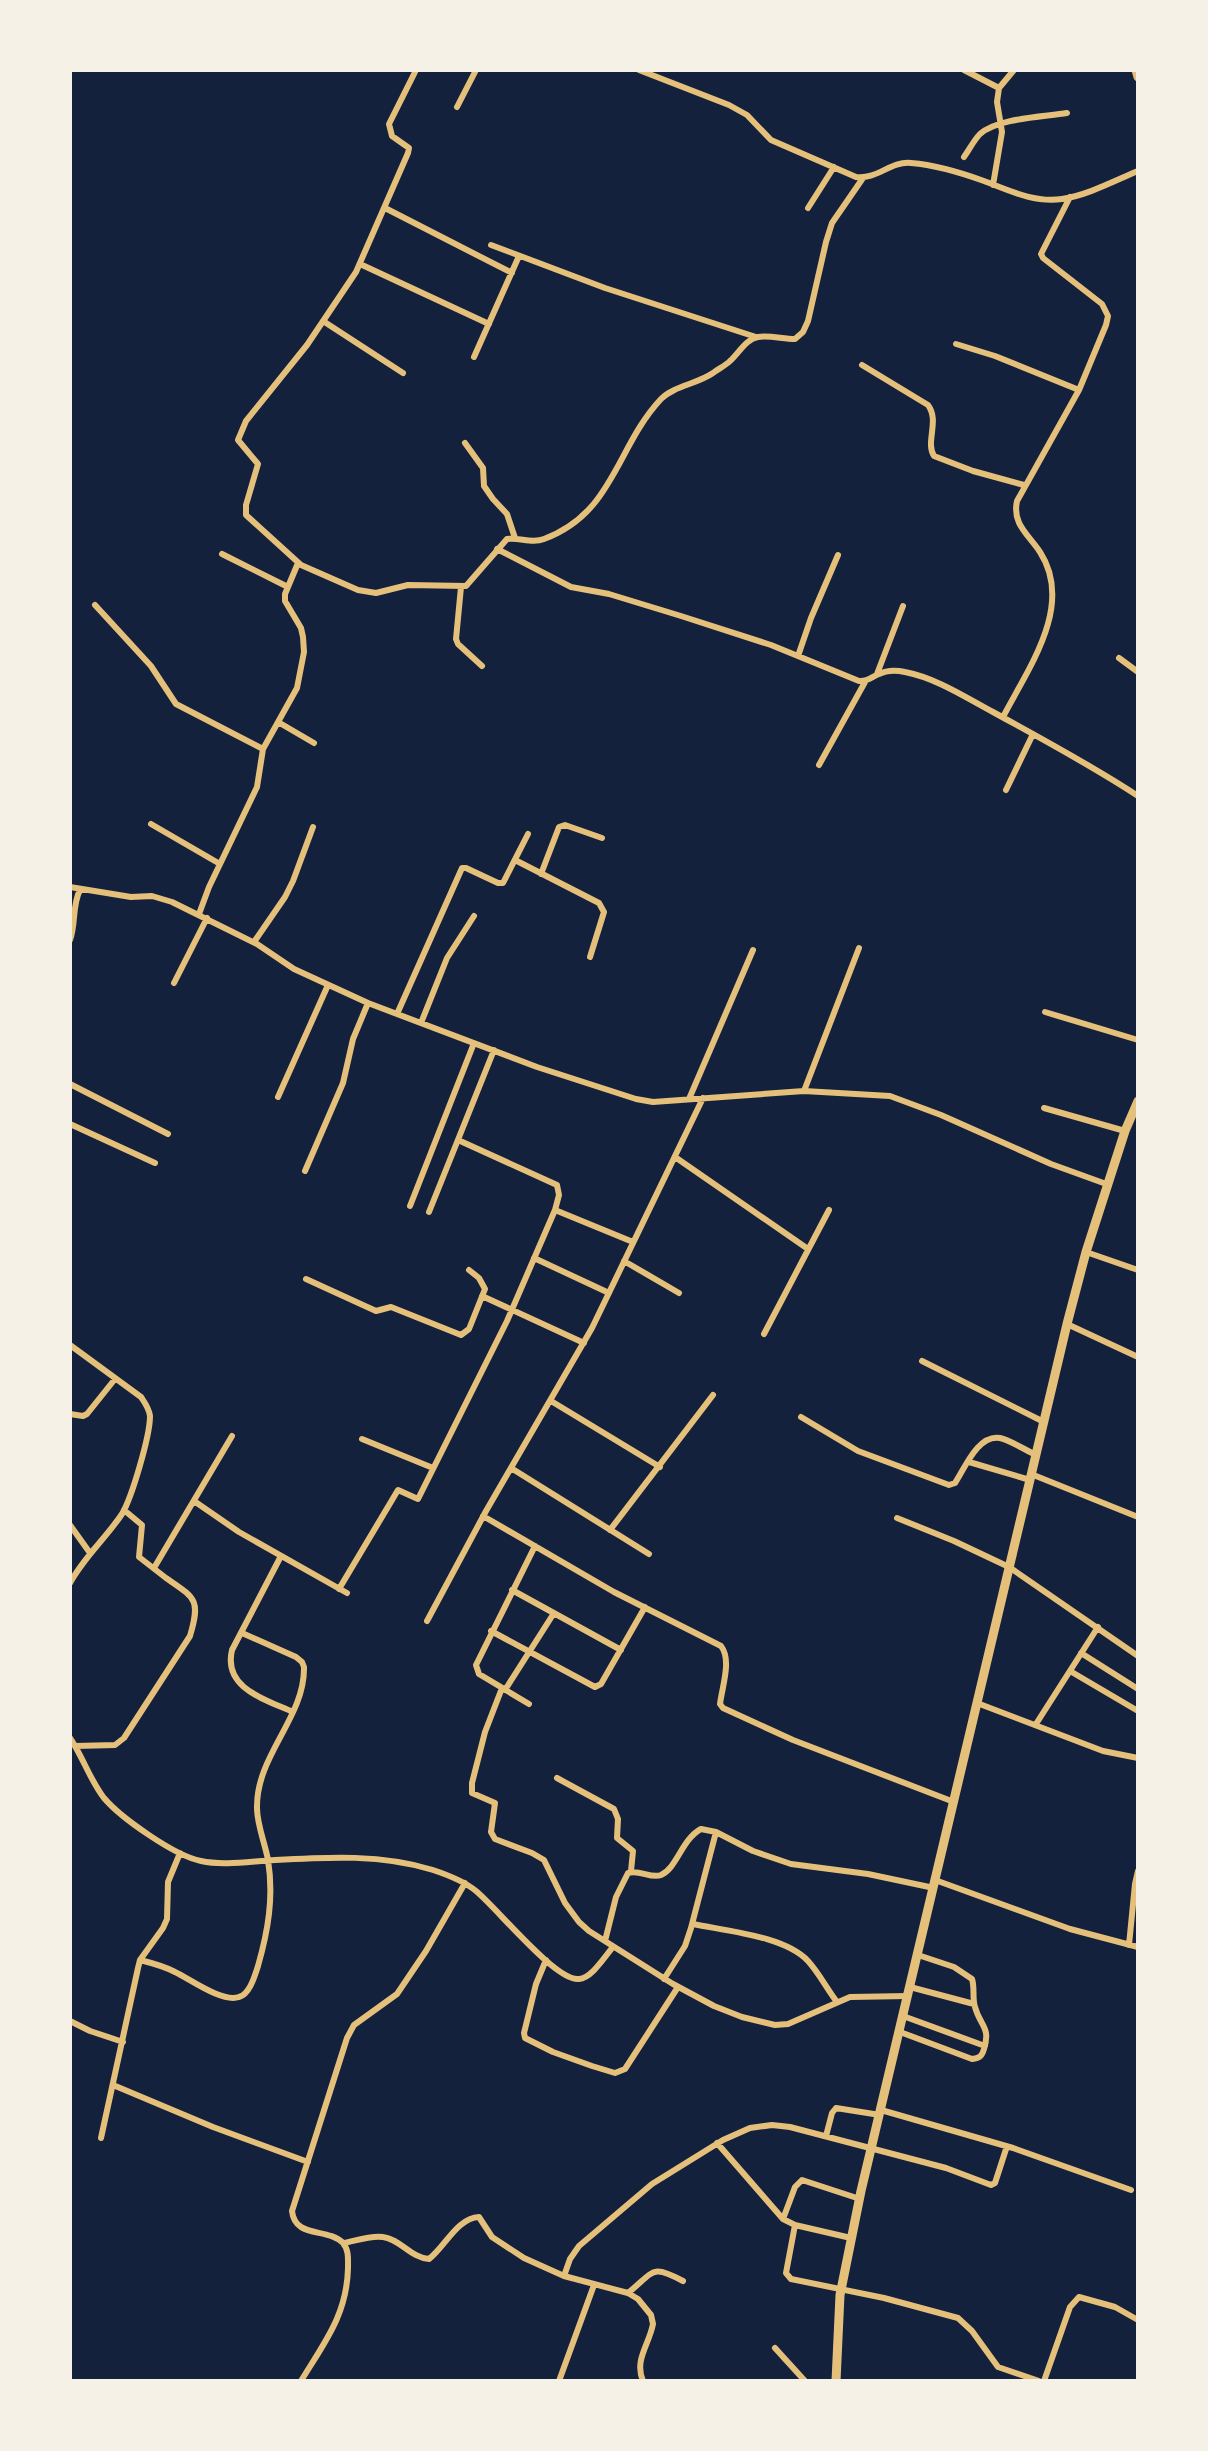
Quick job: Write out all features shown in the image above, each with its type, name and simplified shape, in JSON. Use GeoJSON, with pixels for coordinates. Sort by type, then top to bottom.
{"type":"FeatureCollection","features":[{"type":"Feature","properties":{"kind":"main road"},"geometry":{"type":"LineString","coordinates":[[1136,70],[1138,77]]}},
{"type":"Feature","properties":{"kind":"main road"},"geometry":{"type":"LineString","coordinates":[[836,2381],[841,2290],[851,2238],[1035,1455],[1086,1252],[1125,1131],[1138,1101]]}},
{"type":"Feature","properties":{"kind":"street"},"geometry":{"type":"LineString","coordinates":[[416,70],[391,118],[392,136],[409,148],[408,153],[360,264],[323,321],[246,422],[238,440],[258,464],[246,505],[246,515],[298,563],[331,580],[358,590],[376,593],[408,585],[466,586],[507,539],[544,539],[587,514],[663,397],[678,388],[701,381],[729,363],[749,340],[755,337]]}},
{"type":"Feature","properties":{"kind":"street"},"geometry":{"type":"LineString","coordinates":[[457,107],[476,70]]}},
{"type":"Feature","properties":{"kind":"street"},"geometry":{"type":"LineString","coordinates":[[639,70],[729,105],[747,115],[771,140],[863,178],[876,175],[899,163],[909,162],[969,176],[1024,197],[1047,200],[1070,197],[1138,171]]}},
{"type":"Feature","properties":{"kind":"street"},"geometry":{"type":"LineString","coordinates":[[964,70],[999,88]]}},
{"type":"Feature","properties":{"kind":"street"},"geometry":{"type":"LineString","coordinates":[[993,185],[1002,132],[997,102],[999,88],[1014,70]]}},
{"type":"Feature","properties":{"kind":"street"},"geometry":{"type":"LineString","coordinates":[[964,157],[982,132],[1000,124],[1067,113]]}},
{"type":"Feature","properties":{"kind":"street"},"geometry":{"type":"LineString","coordinates":[[808,208],[834,167]]}},
{"type":"Feature","properties":{"kind":"street"},"geometry":{"type":"LineString","coordinates":[[491,245],[605,288],[755,337],[795,339],[803,332],[832,223],[863,178]]}},
{"type":"Feature","properties":{"kind":"street"},"geometry":{"type":"LineString","coordinates":[[1003,717],[1045,637],[1051,615],[1050,580],[1045,560],[1018,524],[1016,506],[1024,485],[1079,390],[1108,316],[1102,304],[1041,254],[1070,197]]}},
{"type":"Feature","properties":{"kind":"street"},"geometry":{"type":"LineString","coordinates":[[385,208],[512,273]]}},
{"type":"Feature","properties":{"kind":"street"},"geometry":{"type":"LineString","coordinates":[[474,357],[519,256]]}},
{"type":"Feature","properties":{"kind":"street"},"geometry":{"type":"LineString","coordinates":[[360,264],[489,324]]}},
{"type":"Feature","properties":{"kind":"street"},"geometry":{"type":"LineString","coordinates":[[323,321],[403,373]]}},
{"type":"Feature","properties":{"kind":"street"},"geometry":{"type":"LineString","coordinates":[[956,344],[995,356],[1079,390]]}},
{"type":"Feature","properties":{"kind":"street"},"geometry":{"type":"LineString","coordinates":[[862,365],[928,405],[933,415],[930,449],[934,456],[973,471],[1024,485]]}},
{"type":"Feature","properties":{"kind":"street"},"geometry":{"type":"LineString","coordinates":[[465,443],[483,468],[484,486],[507,514],[515,538]]}},
{"type":"Feature","properties":{"kind":"street"},"geometry":{"type":"LineString","coordinates":[[497,550],[572,587],[621,597],[771,645],[865,682]]}},
{"type":"Feature","properties":{"kind":"street"},"geometry":{"type":"LineString","coordinates":[[222,554],[288,587]]}},
{"type":"Feature","properties":{"kind":"street"},"geometry":{"type":"LineString","coordinates":[[798,656],[838,555]]}},
{"type":"Feature","properties":{"kind":"street"},"geometry":{"type":"LineString","coordinates":[[199,914],[257,787],[262,750],[297,688],[304,652],[301,628],[285,601],[298,563]]}},
{"type":"Feature","properties":{"kind":"street"},"geometry":{"type":"LineString","coordinates":[[461,587],[457,645],[482,666]]}},
{"type":"Feature","properties":{"kind":"street"},"geometry":{"type":"LineString","coordinates":[[94,605],[151,666],[176,704],[262,750]]}},
{"type":"Feature","properties":{"kind":"street"},"geometry":{"type":"LineString","coordinates":[[877,674],[903,606]]}},
{"type":"Feature","properties":{"kind":"street"},"geometry":{"type":"LineString","coordinates":[[1119,658],[1138,672]]}},
{"type":"Feature","properties":{"kind":"street"},"geometry":{"type":"LineString","coordinates":[[819,765],[865,682],[877,674],[892,671],[918,675],[946,687],[1106,775],[1138,796]]}},
{"type":"Feature","properties":{"kind":"street"},"geometry":{"type":"LineString","coordinates":[[278,722],[314,743]]}},
{"type":"Feature","properties":{"kind":"street"},"geometry":{"type":"LineString","coordinates":[[1006,790],[1033,734]]}},
{"type":"Feature","properties":{"kind":"street"},"geometry":{"type":"LineString","coordinates":[[150,824],[220,864]]}},
{"type":"Feature","properties":{"kind":"street"},"geometry":{"type":"LineString","coordinates":[[541,874],[559,827],[565,825],[602,838]]}},
{"type":"Feature","properties":{"kind":"street"},"geometry":{"type":"LineString","coordinates":[[254,942],[289,889],[313,827]]}},
{"type":"Feature","properties":{"kind":"street"},"geometry":{"type":"LineString","coordinates":[[397,1014],[461,868],[503,883],[528,834]]}},
{"type":"Feature","properties":{"kind":"street"},"geometry":{"type":"LineString","coordinates":[[515,860],[599,903],[603,908],[590,957]]}},
{"type":"Feature","properties":{"kind":"street"},"geometry":{"type":"LineString","coordinates":[[70,887],[131,897],[152,896],[172,902],[254,942],[294,969],[368,1003],[636,1099],[653,1102],[804,1091],[890,1096],[941,1115],[1051,1164],[1109,1185]]}},
{"type":"Feature","properties":{"kind":"street"},"geometry":{"type":"LineString","coordinates":[[70,940],[80,890]]}},
{"type":"Feature","properties":{"kind":"street"},"geometry":{"type":"LineString","coordinates":[[421,1023],[447,958],[474,916]]}},
{"type":"Feature","properties":{"kind":"street"},"geometry":{"type":"LineString","coordinates":[[174,984],[207,918]]}},
{"type":"Feature","properties":{"kind":"street"},"geometry":{"type":"LineString","coordinates":[[804,1091],[859,948]]}},
{"type":"Feature","properties":{"kind":"street"},"geometry":{"type":"LineString","coordinates":[[690,1099],[753,950]]}},
{"type":"Feature","properties":{"kind":"street"},"geometry":{"type":"LineString","coordinates":[[278,1097],[328,985]]}},
{"type":"Feature","properties":{"kind":"street"},"geometry":{"type":"LineString","coordinates":[[305,1171],[343,1083],[353,1039],[368,1003]]}},
{"type":"Feature","properties":{"kind":"street"},"geometry":{"type":"LineString","coordinates":[[1045,1012],[1138,1040]]}},
{"type":"Feature","properties":{"kind":"street"},"geometry":{"type":"LineString","coordinates":[[410,1206],[474,1043]]}},
{"type":"Feature","properties":{"kind":"street"},"geometry":{"type":"LineString","coordinates":[[429,1212],[494,1050]]}},
{"type":"Feature","properties":{"kind":"street"},"geometry":{"type":"LineString","coordinates":[[70,1084],[169,1134]]}},
{"type":"Feature","properties":{"kind":"street"},"geometry":{"type":"LineString","coordinates":[[427,1621],[584,1343],[703,1098]]}},
{"type":"Feature","properties":{"kind":"street"},"geometry":{"type":"LineString","coordinates":[[1044,1108],[1125,1131]]}},
{"type":"Feature","properties":{"kind":"street"},"geometry":{"type":"LineString","coordinates":[[70,1124],[155,1163]]}},
{"type":"Feature","properties":{"kind":"street"},"geometry":{"type":"LineString","coordinates":[[339,1589],[398,1490],[418,1499],[511,1310],[559,1195],[557,1185],[458,1140]]}},
{"type":"Feature","properties":{"kind":"street"},"geometry":{"type":"LineString","coordinates":[[675,1157],[808,1249]]}},
{"type":"Feature","properties":{"kind":"street"},"geometry":{"type":"LineString","coordinates":[[555,1210],[633,1242]]}},
{"type":"Feature","properties":{"kind":"street"},"geometry":{"type":"LineString","coordinates":[[764,1334],[829,1210]]}},
{"type":"Feature","properties":{"kind":"street"},"geometry":{"type":"LineString","coordinates":[[1086,1252],[1138,1270]]}},
{"type":"Feature","properties":{"kind":"street"},"geometry":{"type":"LineString","coordinates":[[534,1258],[609,1293]]}},
{"type":"Feature","properties":{"kind":"street"},"geometry":{"type":"LineString","coordinates":[[624,1261],[679,1293]]}},
{"type":"Feature","properties":{"kind":"street"},"geometry":{"type":"LineString","coordinates":[[306,1279],[376,1311],[391,1307],[461,1335],[468,1329],[482,1296],[484,1283],[469,1270]]}},
{"type":"Feature","properties":{"kind":"street"},"geometry":{"type":"LineString","coordinates":[[482,1296],[584,1343]]}},
{"type":"Feature","properties":{"kind":"street"},"geometry":{"type":"LineString","coordinates":[[1067,1324],[1138,1357]]}},
{"type":"Feature","properties":{"kind":"street"},"geometry":{"type":"LineString","coordinates":[[70,1345],[141,1397],[148,1407],[150,1417],[124,1510],[70,1583]]}},
{"type":"Feature","properties":{"kind":"street"},"geometry":{"type":"LineString","coordinates":[[922,1361],[1044,1422]]}},
{"type":"Feature","properties":{"kind":"street"},"geometry":{"type":"LineString","coordinates":[[70,1414],[87,1414],[115,1379]]}},
{"type":"Feature","properties":{"kind":"street"},"geometry":{"type":"LineString","coordinates":[[610,1530],[713,1395]]}},
{"type":"Feature","properties":{"kind":"street"},"geometry":{"type":"LineString","coordinates":[[551,1401],[660,1467]]}},
{"type":"Feature","properties":{"kind":"street"},"geometry":{"type":"LineString","coordinates":[[801,1417],[858,1451],[949,1485],[955,1483],[986,1440],[1001,1438],[1035,1455]]}},
{"type":"Feature","properties":{"kind":"street"},"geometry":{"type":"LineString","coordinates":[[154,1568],[232,1436]]}},
{"type":"Feature","properties":{"kind":"street"},"geometry":{"type":"LineString","coordinates":[[362,1439],[433,1468]]}},
{"type":"Feature","properties":{"kind":"street"},"geometry":{"type":"LineString","coordinates":[[969,1462],[1030,1477],[1138,1517]]}},
{"type":"Feature","properties":{"kind":"street"},"geometry":{"type":"LineString","coordinates":[[512,1468],[649,1555]]}},
{"type":"Feature","properties":{"kind":"street"},"geometry":{"type":"LineString","coordinates":[[194,1501],[239,1532],[347,1593]]}},
{"type":"Feature","properties":{"kind":"street"},"geometry":{"type":"LineString","coordinates":[[75,1746],[115,1745],[124,1738],[190,1636],[194,1619],[195,1605],[191,1595],[139,1557],[142,1525],[124,1510]]}},
{"type":"Feature","properties":{"kind":"street"},"geometry":{"type":"LineString","coordinates":[[484,1516],[614,1592],[710,1639],[726,1653],[720,1704],[723,1708],[793,1740],[954,1802]]}},
{"type":"Feature","properties":{"kind":"street"},"geometry":{"type":"LineString","coordinates":[[897,1518],[1009,1567],[1138,1656]]}},
{"type":"Feature","properties":{"kind":"street"},"geometry":{"type":"LineString","coordinates":[[70,1525],[90,1553]]}},
{"type":"Feature","properties":{"kind":"street"},"geometry":{"type":"LineString","coordinates":[[529,1704],[476,1670],[478,1657],[535,1546]]}},
{"type":"Feature","properties":{"kind":"street"},"geometry":{"type":"LineString","coordinates":[[281,1556],[233,1650],[230,1662],[238,1682],[261,1697],[293,1712]]}},
{"type":"Feature","properties":{"kind":"street"},"geometry":{"type":"LineString","coordinates":[[512,1590],[621,1650]]}},
{"type":"Feature","properties":{"kind":"street"},"geometry":{"type":"LineString","coordinates":[[491,1632],[595,1687],[601,1684],[645,1607]]}},
{"type":"Feature","properties":{"kind":"street"},"geometry":{"type":"LineString","coordinates":[[554,1613],[504,1689],[485,1732],[471,1793],[495,1803],[491,1832],[495,1839],[544,1860],[570,1912],[589,1931],[664,1979],[723,2010],[750,2020],[775,2025],[788,2024],[837,2002],[862,1996],[909,1992],[974,2004]]}},
{"type":"Feature","properties":{"kind":"street"},"geometry":{"type":"LineString","coordinates":[[1036,1724],[1098,1627]]}},
{"type":"Feature","properties":{"kind":"street"},"geometry":{"type":"LineString","coordinates":[[140,1960],[166,1968],[218,1994],[236,1997],[244,1993],[256,1973],[270,1914],[268,1861],[257,1807],[259,1791],[271,1752],[293,1712],[304,1675],[302,1662],[242,1633]]}},
{"type":"Feature","properties":{"kind":"street"},"geometry":{"type":"LineString","coordinates":[[1081,1653],[1138,1689]]}},
{"type":"Feature","properties":{"kind":"street"},"geometry":{"type":"LineString","coordinates":[[1070,1671],[1138,1711]]}},
{"type":"Feature","properties":{"kind":"street"},"geometry":{"type":"LineString","coordinates":[[977,1703],[1103,1751],[1138,1758]]}},
{"type":"Feature","properties":{"kind":"street"},"geometry":{"type":"LineString","coordinates":[[70,1738],[94,1785],[105,1800],[126,1819],[180,1853],[201,1861],[353,1857],[423,1867],[465,1883],[493,1906],[546,1961],[568,1977],[580,1979],[590,1973],[613,1947]]}},
{"type":"Feature","properties":{"kind":"street"},"geometry":{"type":"LineString","coordinates":[[557,1778],[614,1809],[618,1819],[617,1838],[633,1851],[631,1871],[616,1897],[605,1941]]}},
{"type":"Feature","properties":{"kind":"street"},"geometry":{"type":"LineString","coordinates":[[631,1871],[660,1875],[669,1868],[687,1840],[696,1832],[707,1829],[752,1851],[791,1864],[935,1884],[1070,1929],[1138,1947]]}},
{"type":"Feature","properties":{"kind":"street"},"geometry":{"type":"LineString","coordinates":[[664,1979],[685,1946],[693,1924],[716,1832]]}},
{"type":"Feature","properties":{"kind":"street"},"geometry":{"type":"LineString","coordinates":[[101,2138],[140,1960],[167,1919],[168,1882],[180,1853]]}},
{"type":"Feature","properties":{"kind":"street"},"geometry":{"type":"LineString","coordinates":[[1129,1945],[1138,1871]]}},
{"type":"Feature","properties":{"kind":"street"},"geometry":{"type":"LineString","coordinates":[[301,2381],[337,2321],[344,2302],[348,2252],[344,2244],[333,2236],[298,2226],[293,2220],[292,2211],[347,2038],[354,2025],[397,1994],[426,1951],[465,1883]]}},
{"type":"Feature","properties":{"kind":"street"},"geometry":{"type":"LineString","coordinates":[[693,1924],[752,1936],[793,1950],[807,1960],[837,2002]]}},
{"type":"Feature","properties":{"kind":"street"},"geometry":{"type":"LineString","coordinates":[[900,2032],[972,2059],[979,2058],[985,2046],[987,2030],[974,2004],[974,1984],[968,1975],[918,1955]]}},
{"type":"Feature","properties":{"kind":"street"},"geometry":{"type":"LineString","coordinates":[[546,1961],[536,1984],[525,2038],[552,2052],[615,2073],[625,2070],[678,1987]]}},
{"type":"Feature","properties":{"kind":"street"},"geometry":{"type":"LineString","coordinates":[[903,2016],[985,2046]]}},
{"type":"Feature","properties":{"kind":"street"},"geometry":{"type":"LineString","coordinates":[[70,2021],[123,2042]]}},
{"type":"Feature","properties":{"kind":"street"},"geometry":{"type":"LineString","coordinates":[[113,2085],[213,2127],[308,2162]]}},
{"type":"Feature","properties":{"kind":"street"},"geometry":{"type":"LineString","coordinates":[[825,2136],[832,2112],[836,2108],[881,2112],[1007,2146],[1131,2190]]}},
{"type":"Feature","properties":{"kind":"street"},"geometry":{"type":"LineString","coordinates":[[564,2276],[575,2252],[652,2185],[717,2143],[750,2128],[772,2125],[790,2127],[946,2168],[990,2185],[999,2178],[1007,2146]]}},
{"type":"Feature","properties":{"kind":"street"},"geometry":{"type":"LineString","coordinates":[[717,2143],[783,2219],[795,2225],[851,2238]]}},
{"type":"Feature","properties":{"kind":"street"},"geometry":{"type":"LineString","coordinates":[[783,2219],[795,2187],[802,2180],[860,2199]]}},
{"type":"Feature","properties":{"kind":"street"},"geometry":{"type":"LineString","coordinates":[[344,2244],[382,2236],[418,2256],[429,2259],[461,2226],[471,2218],[479,2217],[492,2237],[524,2258],[564,2276],[628,2293],[644,2305],[653,2324],[640,2360],[639,2370],[643,2381]]}},
{"type":"Feature","properties":{"kind":"street"},"geometry":{"type":"LineString","coordinates":[[795,2225],[787,2264],[788,2277],[958,2318],[972,2330],[998,2367],[1042,2381],[1070,2306],[1079,2297],[1115,2307],[1138,2320]]}},
{"type":"Feature","properties":{"kind":"street"},"geometry":{"type":"LineString","coordinates":[[628,2293],[656,2270],[684,2281]]}},
{"type":"Feature","properties":{"kind":"street"},"geometry":{"type":"LineString","coordinates":[[559,2381],[594,2285]]}},
{"type":"Feature","properties":{"kind":"street"},"geometry":{"type":"LineString","coordinates":[[775,2348],[805,2381]]}}]}
